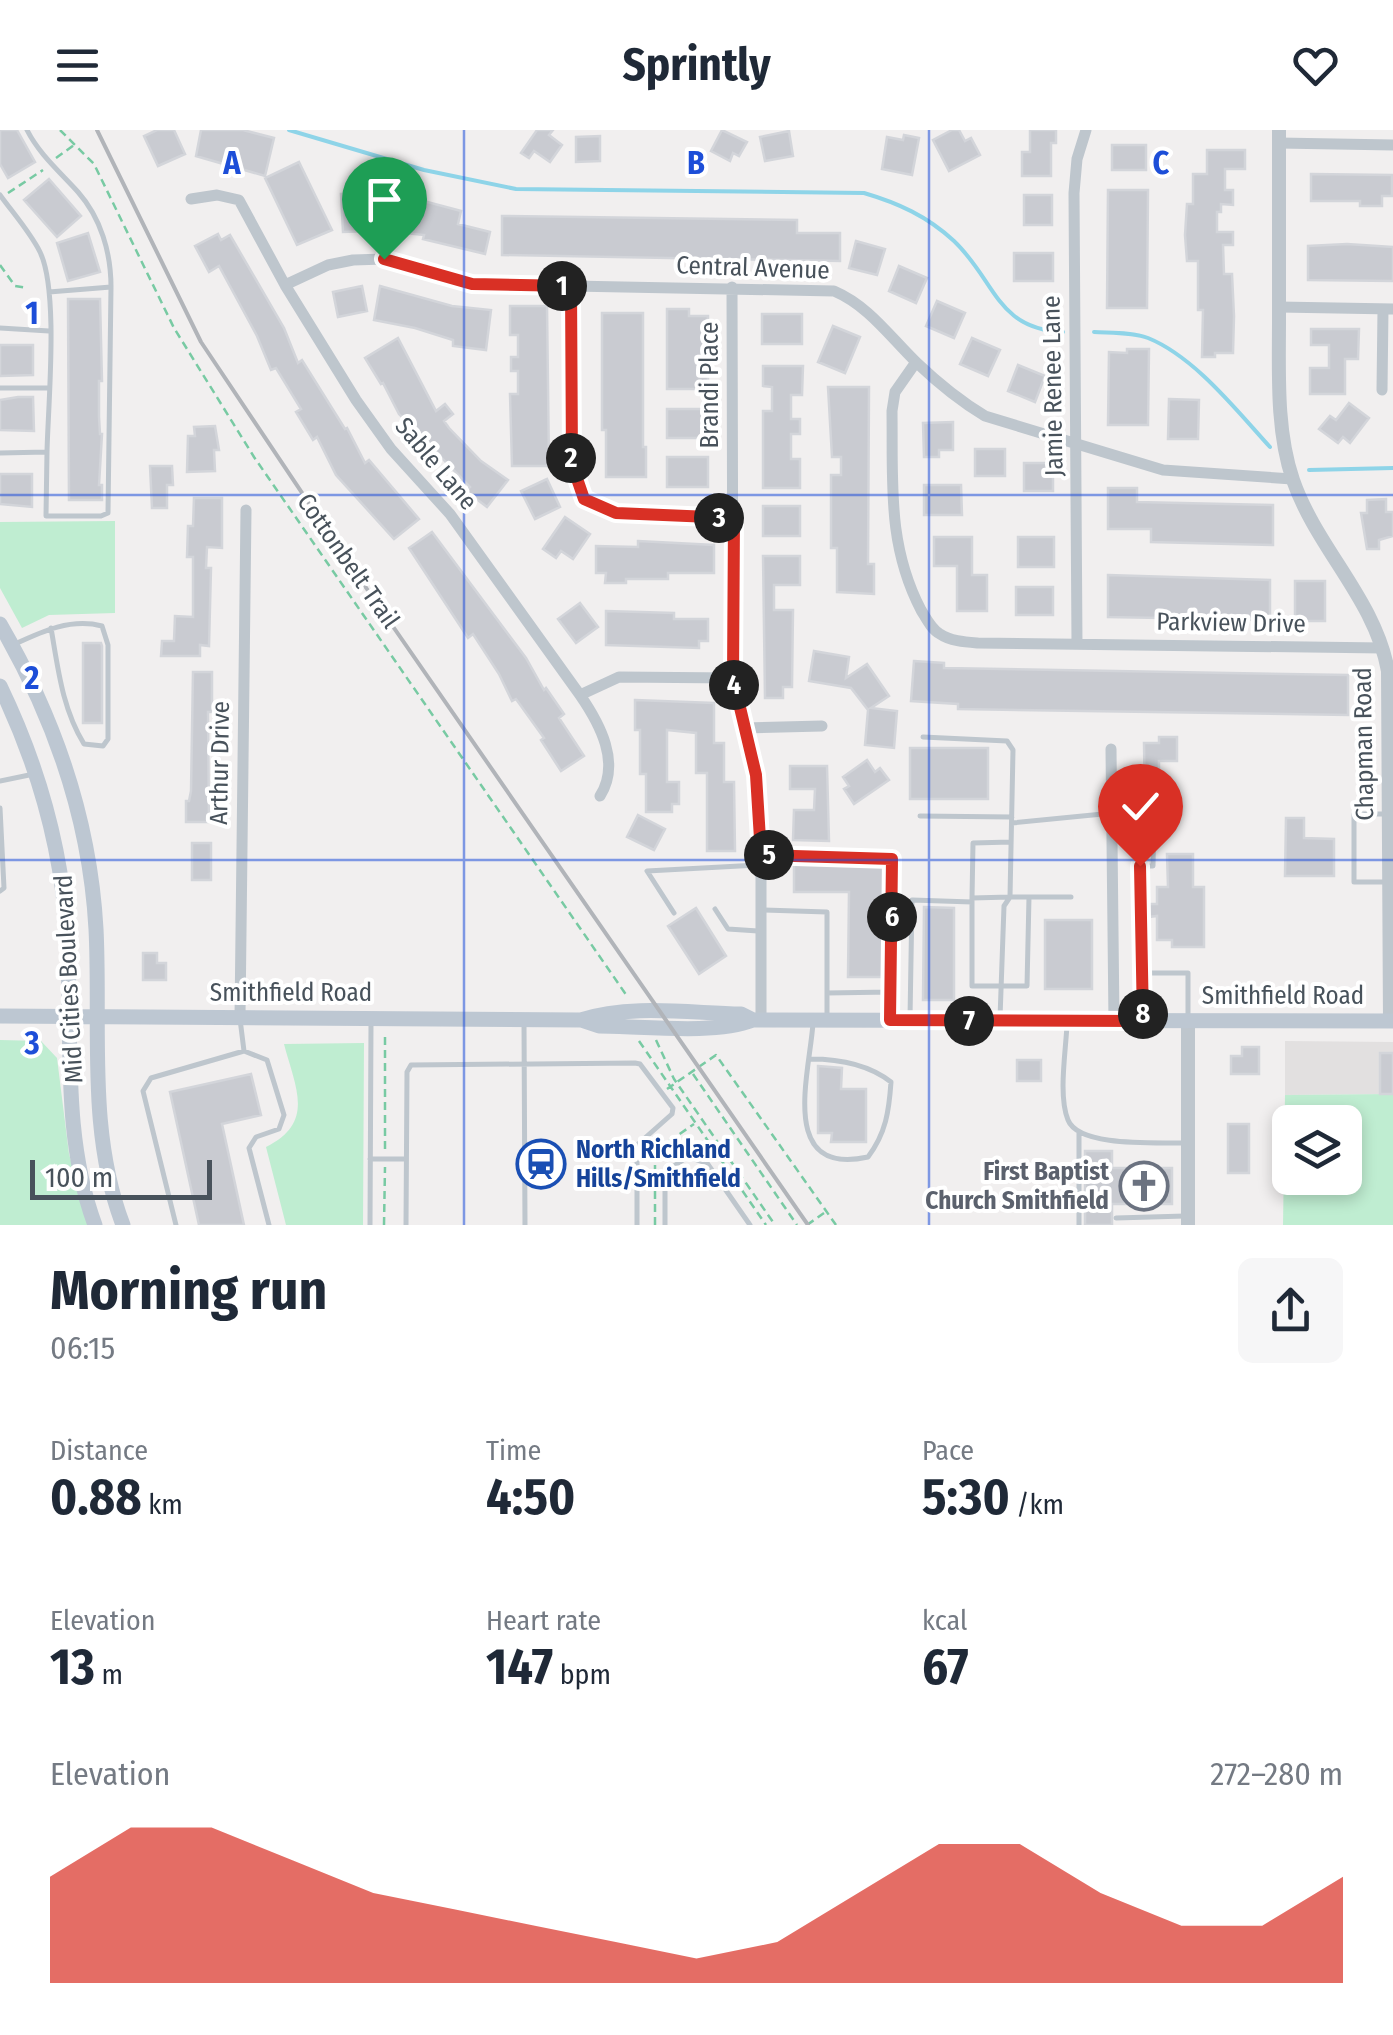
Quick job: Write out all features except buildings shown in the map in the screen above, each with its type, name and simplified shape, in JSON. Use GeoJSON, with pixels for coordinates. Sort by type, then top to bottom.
{"type":"FeatureCollection","features":[{"type":"Feature","properties":{"kind":"main road","name":"Mid Cities Boulevard"},"geometry":{"type":"LineString","coordinates":[[0,624],[62,758],[80,816],[96,927],[100,1132],[124,1225]]}},
{"type":"Feature","properties":{"kind":"main road","name":"Mid Cities Boulevard"},"geometry":{"type":"LineString","coordinates":[[0,686],[21,729],[51,824],[64,899],[75,1139],[80,1174],[95,1225]]}},
{"type":"Feature","properties":{"kind":"main road","name":"Smithfield Road"},"geometry":{"type":"LineString","coordinates":[[0,1016],[581,1020],[603,1013],[627,1012],[741,1014],[757,1020],[1392,1021]]}},
{"type":"Feature","properties":{"kind":"street","name":"Jamie Renee Lane"},"geometry":{"type":"LineString","coordinates":[[1077,644],[1074,193],[1076,159],[1086,130]]}},
{"type":"Feature","properties":{"kind":"street"},"geometry":{"type":"LineString","coordinates":[[1279,137],[1393,145]]}},
{"type":"Feature","properties":{"kind":"street","name":"Chapman Road"},"geometry":{"type":"LineString","coordinates":[[1279,137],[1282,418],[1292,479],[1324,542],[1376,627],[1390,670],[1388,882],[1392,1021]]}},
{"type":"Feature","properties":{"kind":"street","name":"Sable Lane"},"geometry":{"type":"LineString","coordinates":[[191,199],[217,195],[240,200],[285,285],[391,449],[450,514],[580,695],[597,720],[606,745],[608,784],[600,796]]}},
{"type":"Feature","properties":{"kind":"street","name":"Central Avenue"},"geometry":{"type":"LineString","coordinates":[[285,285],[328,265],[384,259],[472,284],[834,292],[854,300],[916,362],[985,416],[1163,470],[1292,479]]}},
{"type":"Feature","properties":{"kind":"street"},"geometry":{"type":"LineString","coordinates":[[571,286],[572,464],[584,499],[616,513],[734,518]]}},
{"type":"Feature","properties":{"kind":"street","name":"Brandi Place"},"geometry":{"type":"LineString","coordinates":[[732,287],[733,678],[756,775],[761,860],[757,1020]]}},
{"type":"Feature","properties":{"kind":"street"},"geometry":{"type":"LineString","coordinates":[[1279,307],[1388,309],[1382,390]]}},
{"type":"Feature","properties":{"kind":"street","name":"Parkview Drive"},"geometry":{"type":"LineString","coordinates":[[916,362],[895,392],[892,411],[894,529],[900,562],[928,623],[940,635],[961,642],[1384,648]]}},
{"type":"Feature","properties":{"kind":"street","name":"Arthur Drive"},"geometry":{"type":"LineString","coordinates":[[240,1017],[246,510]]}},
{"type":"Feature","properties":{"kind":"street"},"geometry":{"type":"LineString","coordinates":[[580,695],[619,677],[733,678]]}},
{"type":"Feature","properties":{"kind":"street"},"geometry":{"type":"LineString","coordinates":[[745,728],[822,726]]}},
{"type":"Feature","properties":{"kind":"street"},"geometry":{"type":"LineString","coordinates":[[1111,750],[1114,1021]]}},
{"type":"Feature","properties":{"kind":"street"},"geometry":{"type":"LineString","coordinates":[[1188,1021],[1188,1221]]}},
{"type":"Feature","properties":{"kind":"lane"},"geometry":{"type":"LineString","coordinates":[[1,196],[40,252],[48,292],[46,516],[102,516],[108,512],[111,266],[91,210],[27,130]]}},
{"type":"Feature","properties":{"kind":"lane"},"geometry":{"type":"LineString","coordinates":[[48,292],[111,287]]}},
{"type":"Feature","properties":{"kind":"lane"},"geometry":{"type":"LineString","coordinates":[[0,328],[49,331]]}},
{"type":"Feature","properties":{"kind":"lane"},"geometry":{"type":"LineString","coordinates":[[0,388],[49,388]]}},
{"type":"Feature","properties":{"kind":"lane"},"geometry":{"type":"LineString","coordinates":[[0,453],[47,452]]}},
{"type":"Feature","properties":{"kind":"lane"},"geometry":{"type":"LineString","coordinates":[[12,646],[51,628],[73,624],[102,626],[108,645],[108,739],[103,746],[84,744],[75,729],[62,696],[51,628]]}},
{"type":"Feature","properties":{"kind":"lane"},"geometry":{"type":"LineString","coordinates":[[923,737],[1007,741],[1014,750],[1010,897],[1004,906],[1000,1021]]}},
{"type":"Feature","properties":{"kind":"lane"},"geometry":{"type":"LineString","coordinates":[[0,781],[37,773]]}},
{"type":"Feature","properties":{"kind":"lane"},"geometry":{"type":"LineString","coordinates":[[0,808],[4,888],[0,891]]}},
{"type":"Feature","properties":{"kind":"lane"},"geometry":{"type":"LineString","coordinates":[[920,816],[1012,820],[1154,813],[1154,866],[1140,866],[1143,1021]]}},
{"type":"Feature","properties":{"kind":"lane"},"geometry":{"type":"LineString","coordinates":[[1388,882],[1354,882],[1354,814],[1390,814]]}},
{"type":"Feature","properties":{"kind":"lane"},"geometry":{"type":"LineString","coordinates":[[1011,842],[973,842],[972,986],[1028,986],[1029,898]]}},
{"type":"Feature","properties":{"kind":"lane"},"geometry":{"type":"LineString","coordinates":[[674,913],[647,872],[761,860],[892,859],[890,1020]]}},
{"type":"Feature","properties":{"kind":"lane"},"geometry":{"type":"LineString","coordinates":[[910,1020],[912,900],[1071,897]]}},
{"type":"Feature","properties":{"kind":"lane"},"geometry":{"type":"LineString","coordinates":[[715,909],[728,929],[761,931]]}},
{"type":"Feature","properties":{"kind":"lane"},"geometry":{"type":"LineString","coordinates":[[761,910],[827,912],[827,993],[810,1059],[802,1112],[809,1138],[826,1154],[850,1161],[868,1157],[882,1139],[891,1082],[881,1074],[845,1062],[810,1059]]}},
{"type":"Feature","properties":{"kind":"lane"},"geometry":{"type":"LineString","coordinates":[[1141,973],[1188,973],[1188,1021]]}},
{"type":"Feature","properties":{"kind":"lane"},"geometry":{"type":"LineString","coordinates":[[827,993],[891,992]]}},
{"type":"Feature","properties":{"kind":"lane"},"geometry":{"type":"LineString","coordinates":[[240,1017],[244,1051]]}},
{"type":"Feature","properties":{"kind":"lane"},"geometry":{"type":"LineString","coordinates":[[370,1225],[371,1019]]}},
{"type":"Feature","properties":{"kind":"lane"},"geometry":{"type":"LineString","coordinates":[[524,1019],[525,1225]]}},
{"type":"Feature","properties":{"kind":"lane"},"geometry":{"type":"LineString","coordinates":[[1067,1021],[1068,1122],[1079,1132],[1097,1138],[1188,1142]]}},
{"type":"Feature","properties":{"kind":"lane"},"geometry":{"type":"LineString","coordinates":[[176,1225],[143,1091],[151,1078],[244,1051],[267,1060],[284,1115],[279,1129],[256,1136],[249,1148],[269,1225]]}},
{"type":"Feature","properties":{"kind":"lane"},"geometry":{"type":"LineString","coordinates":[[406,1225],[406,1072],[410,1065],[524,1062],[636,1063],[662,1092],[673,1108],[672,1114],[637,1145],[637,1225]]}},
{"type":"Feature","properties":{"kind":"lane"},"geometry":{"type":"LineString","coordinates":[[1079,1132],[1079,1225]]}},
{"type":"Feature","properties":{"kind":"lane"},"geometry":{"type":"LineString","coordinates":[[666,1225],[669,1169],[688,1157],[707,1163],[750,1225]]}},
{"type":"Feature","properties":{"kind":"lane"},"geometry":{"type":"LineString","coordinates":[[370,1159],[406,1158]]}},
{"type":"Feature","properties":{"kind":"lane"},"geometry":{"type":"LineString","coordinates":[[1116,1218],[1188,1221]]}},
{"type":"Feature","properties":{"kind":"path","name":"Cottonbelt Trail"},"geometry":{"type":"LineString","coordinates":[[60,130],[94,164],[174,328],[254,457],[630,1000]]}},
{"type":"Feature","properties":{"kind":"path"},"geometry":{"type":"LineString","coordinates":[[1,196],[75,144]]}},
{"type":"Feature","properties":{"kind":"path"},"geometry":{"type":"LineString","coordinates":[[0,266],[15,286],[26,288]]}},
{"type":"Feature","properties":{"kind":"path"},"geometry":{"type":"LineString","coordinates":[[384,1225],[385,1036]]}},
{"type":"Feature","properties":{"kind":"path"},"geometry":{"type":"LineString","coordinates":[[636,1037],[766,1225]]}},
{"type":"Feature","properties":{"kind":"path"},"geometry":{"type":"LineString","coordinates":[[655,1037],[677,1082],[775,1225]]}},
{"type":"Feature","properties":{"kind":"path"},"geometry":{"type":"LineString","coordinates":[[662,1092],[716,1055],[836,1225]]}},
{"type":"Feature","properties":{"kind":"path"},"geometry":{"type":"LineString","coordinates":[[691,1072],[797,1225]]}},
{"type":"Feature","properties":{"kind":"path"},"geometry":{"type":"LineString","coordinates":[[807,1225],[825,1212]]}},
{"type":"Feature","properties":{"kind":"shaded area"},"geometry":{"type":"Polygon","coordinates":[[[1285,1041],[1393,1042],[1393,1094],[1285,1095],[1285,1041]]]}},
{"type":"Feature","properties":{"kind":"green space"},"geometry":{"type":"Polygon","coordinates":[[[115,521],[115,613],[49,615],[22,628],[0,588],[0,522],[115,521]]]}},
{"type":"Feature","properties":{"kind":"green space"},"geometry":{"type":"Polygon","coordinates":[[[0,1040],[41,1041],[57,1058],[69,1154],[89,1225],[0,1225],[0,1040]]]}},
{"type":"Feature","properties":{"kind":"green space"},"geometry":{"type":"Polygon","coordinates":[[[364,1043],[363,1225],[286,1225],[266,1147],[282,1137],[297,1115],[296,1089],[284,1044],[364,1043]]]}},
{"type":"Feature","properties":{"kind":"green space"},"geometry":{"type":"Polygon","coordinates":[[[1393,1094],[1393,1225],[1283,1225],[1283,1195],[1362,1195],[1362,1105],[1285,1105],[1285,1095],[1393,1094]]]}},
{"type":"Feature","properties":{"kind":"waterway"},"geometry":{"type":"LineString","coordinates":[[289,130],[424,170],[516,189],[864,193],[912,211],[944,232],[968,256],[999,300],[1024,322],[1063,332]]}},
{"type":"Feature","properties":{"kind":"waterway"},"geometry":{"type":"LineString","coordinates":[[1094,332],[1148,338],[1182,358],[1214,386],[1270,447]]}},
{"type":"Feature","properties":{"kind":"waterway"},"geometry":{"type":"LineString","coordinates":[[1309,470],[1393,468]]}},
{"type":"Feature","properties":{"kind":"railway"},"geometry":{"type":"LineString","coordinates":[[97,130],[201,342],[351,566],[808,1225]]}},
{"type":"Feature","properties":{"kind":"place","name":"North Richland Hills/Smithfield"},"geometry":{"type":"Point","coordinates":[541,1164]}},
{"type":"Feature","properties":{"kind":"place","name":"First Baptist Church Smithfield"},"geometry":{"type":"Point","coordinates":[1144,1186]}},
{"type":"Feature","properties":{"kind":"route"},"geometry":{"type":"LineString","coordinates":[[384,259],[472,284],[571,286],[572,464],[584,499],[616,513],[734,518],[733,678],[756,775],[761,855],[892,859],[890,1020],[1143,1021],[1140,866]]}}]}
